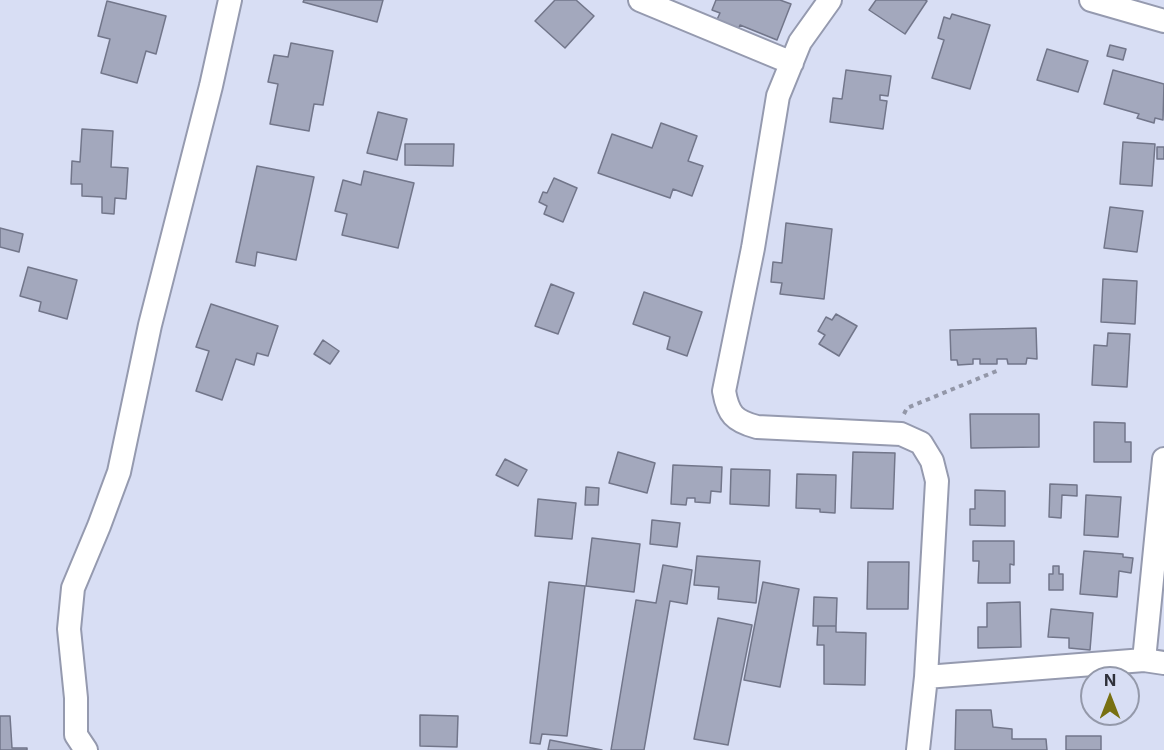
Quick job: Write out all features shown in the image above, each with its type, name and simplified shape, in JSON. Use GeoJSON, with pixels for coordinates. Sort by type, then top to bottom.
{"type":"FeatureCollection","features":[{"type":"Feature","properties":{"kind":"street"},"geometry":{"type":"LineString","coordinates":[[86,750],[76,735],[76,698],[69,629],[73,588],[119,472],[150,325],[230,0]]}},
{"type":"Feature","properties":{"kind":"street"},"geometry":{"type":"LineString","coordinates":[[640,0],[792,63]]}},
{"type":"Feature","properties":{"kind":"street"},"geometry":{"type":"LineString","coordinates":[[830,0],[800,42],[778,96],[753,248],[724,390],[727,408],[740,422],[757,427],[901,434],[921,443],[932,461],[937,481],[926,677],[918,750]]}},
{"type":"Feature","properties":{"kind":"street"},"geometry":{"type":"LineString","coordinates":[[1091,0],[1164,21]]}},
{"type":"Feature","properties":{"kind":"street"},"geometry":{"type":"LineString","coordinates":[[1164,459],[1154,661],[1164,677]]}},
{"type":"Feature","properties":{"kind":"street"},"geometry":{"type":"LineString","coordinates":[[926,677],[1154,661]]}},
{"type":"Feature","properties":{"kind":"path"},"geometry":{"type":"LineString","coordinates":[[895,434],[907,408],[999,370]]}},
{"type":"Feature","properties":{"kind":"building"},"geometry":{"type":"Polygon","coordinates":[[[304,0],[383,0],[377,22],[303,2],[304,0]]]}},
{"type":"Feature","properties":{"kind":"building"},"geometry":{"type":"Polygon","coordinates":[[[555,0],[576,0],[594,16],[565,48],[535,21],[555,0]]]}},
{"type":"Feature","properties":{"kind":"building"},"geometry":{"type":"Polygon","coordinates":[[[716,0],[780,0],[791,4],[777,40],[740,25],[737,33],[715,24],[720,13],[712,10],[716,0]]]}},
{"type":"Feature","properties":{"kind":"building"},"geometry":{"type":"Polygon","coordinates":[[[876,0],[927,1],[905,34],[869,10],[876,0]]]}},
{"type":"Feature","properties":{"kind":"building"},"geometry":{"type":"Polygon","coordinates":[[[107,1],[166,16],[156,54],[146,51],[137,83],[101,73],[110,39],[98,36],[107,1]]]}},
{"type":"Feature","properties":{"kind":"building"},"geometry":{"type":"Polygon","coordinates":[[[952,14],[990,25],[970,89],[932,78],[944,40],[938,38],[944,17],[950,19],[952,14]]]}},
{"type":"Feature","properties":{"kind":"building"},"geometry":{"type":"Polygon","coordinates":[[[291,43],[333,51],[323,105],[314,104],[309,131],[270,124],[278,84],[268,82],[274,55],[288,57],[291,43]]]}},
{"type":"Feature","properties":{"kind":"building"},"geometry":{"type":"Polygon","coordinates":[[[1110,45],[1126,49],[1123,60],[1107,56],[1110,45]]]}},
{"type":"Feature","properties":{"kind":"building"},"geometry":{"type":"Polygon","coordinates":[[[1047,49],[1088,61],[1078,92],[1037,80],[1047,49]]]}},
{"type":"Feature","properties":{"kind":"building"},"geometry":{"type":"Polygon","coordinates":[[[846,70],[891,76],[888,96],[880,95],[880,100],[887,101],[883,129],[830,122],[833,98],[842,99],[846,70]]]}},
{"type":"Feature","properties":{"kind":"building"},"geometry":{"type":"Polygon","coordinates":[[[1113,70],[1164,84],[1163,120],[1155,118],[1154,123],[1137,118],[1139,114],[1104,104],[1113,70]]]}},
{"type":"Feature","properties":{"kind":"building"},"geometry":{"type":"Polygon","coordinates":[[[378,112],[407,119],[397,160],[367,153],[378,112]]]}},
{"type":"Feature","properties":{"kind":"building"},"geometry":{"type":"Polygon","coordinates":[[[661,123],[697,136],[688,161],[703,166],[692,196],[673,189],[670,198],[598,173],[612,134],[652,148],[661,123]]]}},
{"type":"Feature","properties":{"kind":"building"},"geometry":{"type":"Polygon","coordinates":[[[82,129],[113,131],[111,167],[128,168],[126,199],[115,198],[114,214],[102,213],[102,197],[82,196],[82,184],[71,184],[72,161],[80,162],[82,129]]]}},
{"type":"Feature","properties":{"kind":"building"},"geometry":{"type":"Polygon","coordinates":[[[1123,142],[1155,144],[1152,186],[1120,184],[1123,142]]]}},
{"type":"Feature","properties":{"kind":"building"},"geometry":{"type":"Polygon","coordinates":[[[405,144],[454,144],[453,166],[405,165],[405,144]]]}},
{"type":"Feature","properties":{"kind":"building"},"geometry":{"type":"Polygon","coordinates":[[[1157,147],[1164,147],[1164,159],[1157,159],[1157,147]]]}},
{"type":"Feature","properties":{"kind":"building"},"geometry":{"type":"Polygon","coordinates":[[[257,166],[314,177],[296,260],[257,252],[255,266],[236,262],[257,166]]]}},
{"type":"Feature","properties":{"kind":"building"},"geometry":{"type":"Polygon","coordinates":[[[364,171],[414,183],[398,248],[342,235],[347,214],[335,211],[343,180],[361,185],[364,171]]]}},
{"type":"Feature","properties":{"kind":"building"},"geometry":{"type":"Polygon","coordinates":[[[554,178],[577,188],[563,222],[544,214],[547,206],[539,202],[543,192],[547,193],[554,178]]]}},
{"type":"Feature","properties":{"kind":"building"},"geometry":{"type":"Polygon","coordinates":[[[1110,207],[1143,211],[1137,252],[1104,248],[1110,207]]]}},
{"type":"Feature","properties":{"kind":"building"},"geometry":{"type":"Polygon","coordinates":[[[786,223],[832,229],[824,299],[780,294],[782,283],[771,282],[773,262],[782,263],[786,223]]]}},
{"type":"Feature","properties":{"kind":"building"},"geometry":{"type":"Polygon","coordinates":[[[0,228],[23,234],[19,252],[0,247],[0,228]]]}},
{"type":"Feature","properties":{"kind":"building"},"geometry":{"type":"Polygon","coordinates":[[[28,267],[77,280],[67,319],[39,311],[41,302],[20,296],[28,267]]]}},
{"type":"Feature","properties":{"kind":"building"},"geometry":{"type":"Polygon","coordinates":[[[1103,279],[1137,281],[1135,324],[1101,322],[1103,279]]]}},
{"type":"Feature","properties":{"kind":"building"},"geometry":{"type":"Polygon","coordinates":[[[551,284],[574,293],[558,334],[535,326],[551,284]]]}},
{"type":"Feature","properties":{"kind":"building"},"geometry":{"type":"Polygon","coordinates":[[[644,292],[702,312],[687,356],[667,349],[670,337],[633,324],[644,292]]]}},
{"type":"Feature","properties":{"kind":"building"},"geometry":{"type":"Polygon","coordinates":[[[211,304],[278,326],[268,356],[257,353],[254,365],[236,359],[222,400],[196,391],[209,351],[196,347],[211,304]]]}},
{"type":"Feature","properties":{"kind":"building"},"geometry":{"type":"Polygon","coordinates":[[[836,314],[857,326],[839,356],[819,344],[825,335],[818,331],[826,317],[832,320],[836,314]]]}},
{"type":"Feature","properties":{"kind":"building"},"geometry":{"type":"Polygon","coordinates":[[[1036,328],[1037,359],[1027,358],[1026,364],[1008,364],[1007,359],[997,359],[997,364],[980,364],[980,359],[973,359],[973,364],[958,365],[957,360],[951,360],[950,330],[1036,328]]]}},
{"type":"Feature","properties":{"kind":"building"},"geometry":{"type":"Polygon","coordinates":[[[1108,333],[1130,334],[1127,387],[1092,385],[1094,345],[1107,346],[1108,333]]]}},
{"type":"Feature","properties":{"kind":"building"},"geometry":{"type":"Polygon","coordinates":[[[323,340],[339,351],[330,364],[314,354],[323,340]]]}},
{"type":"Feature","properties":{"kind":"building"},"geometry":{"type":"Polygon","coordinates":[[[970,414],[1039,414],[1039,447],[971,448],[970,414]]]}},
{"type":"Feature","properties":{"kind":"building"},"geometry":{"type":"Polygon","coordinates":[[[1094,422],[1125,423],[1125,442],[1131,442],[1131,462],[1094,462],[1094,422]]]}},
{"type":"Feature","properties":{"kind":"building"},"geometry":{"type":"Polygon","coordinates":[[[618,452],[655,463],[647,493],[609,483],[618,452]]]}},
{"type":"Feature","properties":{"kind":"building"},"geometry":{"type":"Polygon","coordinates":[[[853,452],[895,453],[893,509],[851,508],[853,452]]]}},
{"type":"Feature","properties":{"kind":"building"},"geometry":{"type":"Polygon","coordinates":[[[505,459],[527,470],[518,486],[496,475],[505,459]]]}},
{"type":"Feature","properties":{"kind":"building"},"geometry":{"type":"Polygon","coordinates":[[[673,465],[722,467],[721,492],[711,491],[710,503],[695,502],[695,498],[687,498],[686,505],[671,504],[673,465]]]}},
{"type":"Feature","properties":{"kind":"building"},"geometry":{"type":"Polygon","coordinates":[[[731,469],[770,470],[769,506],[730,504],[731,469]]]}},
{"type":"Feature","properties":{"kind":"building"},"geometry":{"type":"Polygon","coordinates":[[[797,474],[836,475],[835,513],[820,512],[820,509],[796,508],[797,474]]]}},
{"type":"Feature","properties":{"kind":"building"},"geometry":{"type":"Polygon","coordinates":[[[1050,484],[1077,485],[1077,496],[1062,495],[1061,518],[1049,517],[1050,484]]]}},
{"type":"Feature","properties":{"kind":"building"},"geometry":{"type":"Polygon","coordinates":[[[586,487],[599,488],[598,505],[585,505],[586,487]]]}},
{"type":"Feature","properties":{"kind":"building"},"geometry":{"type":"Polygon","coordinates":[[[975,490],[1005,491],[1005,526],[970,525],[970,509],[975,509],[975,490]]]}},
{"type":"Feature","properties":{"kind":"building"},"geometry":{"type":"Polygon","coordinates":[[[1086,495],[1121,497],[1118,537],[1084,535],[1086,495]]]}},
{"type":"Feature","properties":{"kind":"building"},"geometry":{"type":"Polygon","coordinates":[[[538,499],[576,503],[572,539],[535,536],[538,499]]]}},
{"type":"Feature","properties":{"kind":"building"},"geometry":{"type":"Polygon","coordinates":[[[652,520],[680,523],[677,547],[650,544],[652,520]]]}},
{"type":"Feature","properties":{"kind":"building"},"geometry":{"type":"Polygon","coordinates":[[[592,538],[640,544],[634,592],[586,586],[592,538]]]}},
{"type":"Feature","properties":{"kind":"building"},"geometry":{"type":"Polygon","coordinates":[[[973,541],[1014,541],[1014,565],[1010,564],[1010,583],[978,583],[979,561],[973,561],[973,541]]]}},
{"type":"Feature","properties":{"kind":"building"},"geometry":{"type":"Polygon","coordinates":[[[1084,551],[1123,554],[1123,557],[1133,558],[1131,573],[1119,571],[1117,597],[1080,594],[1084,551]]]}},
{"type":"Feature","properties":{"kind":"building"},"geometry":{"type":"Polygon","coordinates":[[[697,556],[760,561],[756,603],[718,599],[719,587],[694,585],[697,556]]]}},
{"type":"Feature","properties":{"kind":"building"},"geometry":{"type":"Polygon","coordinates":[[[868,562],[909,562],[908,609],[867,609],[868,562]]]}},
{"type":"Feature","properties":{"kind":"building"},"geometry":{"type":"Polygon","coordinates":[[[663,565],[692,570],[687,604],[670,601],[644,750],[611,750],[636,600],[656,603],[663,565]]]}},
{"type":"Feature","properties":{"kind":"building"},"geometry":{"type":"Polygon","coordinates":[[[1053,566],[1059,566],[1059,574],[1063,574],[1063,590],[1049,590],[1049,574],[1053,574],[1053,566]]]}},
{"type":"Feature","properties":{"kind":"building"},"geometry":{"type":"Polygon","coordinates":[[[549,582],[585,586],[567,736],[542,734],[540,744],[530,743],[549,582]]]}},
{"type":"Feature","properties":{"kind":"building"},"geometry":{"type":"Polygon","coordinates":[[[763,582],[799,589],[780,687],[744,680],[763,582]]]}},
{"type":"Feature","properties":{"kind":"building"},"geometry":{"type":"Polygon","coordinates":[[[814,597],[837,598],[836,626],[813,626],[814,597]]]}},
{"type":"Feature","properties":{"kind":"building"},"geometry":{"type":"Polygon","coordinates":[[[1020,602],[1021,647],[978,648],[978,627],[987,627],[987,603],[1020,602]]]}},
{"type":"Feature","properties":{"kind":"building"},"geometry":{"type":"Polygon","coordinates":[[[1051,609],[1093,613],[1090,650],[1069,648],[1069,638],[1048,637],[1051,609]]]}},
{"type":"Feature","properties":{"kind":"building"},"geometry":{"type":"Polygon","coordinates":[[[718,618],[752,625],[728,745],[694,739],[718,618]]]}},
{"type":"Feature","properties":{"kind":"building"},"geometry":{"type":"Polygon","coordinates":[[[818,626],[836,626],[836,632],[866,633],[865,685],[824,684],[824,645],[817,645],[818,626]]]}},
{"type":"Feature","properties":{"kind":"building"},"geometry":{"type":"Polygon","coordinates":[[[956,710],[991,710],[993,727],[1012,729],[1012,739],[1046,739],[1047,750],[955,750],[956,710]]]}},
{"type":"Feature","properties":{"kind":"building"},"geometry":{"type":"Polygon","coordinates":[[[420,715],[458,716],[457,747],[420,746],[420,715]]]}},
{"type":"Feature","properties":{"kind":"building"},"geometry":{"type":"Polygon","coordinates":[[[0,716],[10,716],[12,748],[27,748],[27,750],[0,750],[0,716]]]}},
{"type":"Feature","properties":{"kind":"building"},"geometry":{"type":"Polygon","coordinates":[[[1066,736],[1101,736],[1101,750],[1066,750],[1066,736]]]}},
{"type":"Feature","properties":{"kind":"building"},"geometry":{"type":"Polygon","coordinates":[[[550,740],[602,750],[548,750],[550,740]]]}}]}
